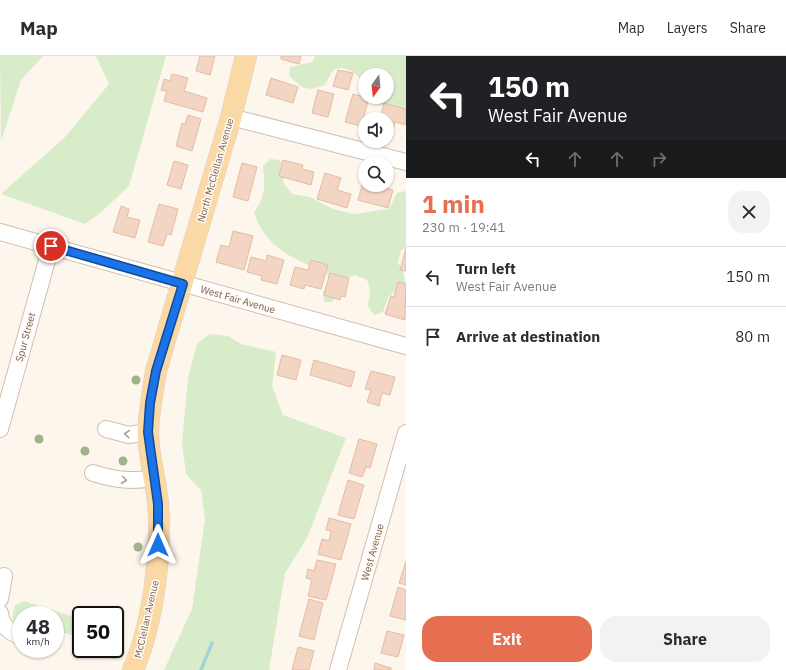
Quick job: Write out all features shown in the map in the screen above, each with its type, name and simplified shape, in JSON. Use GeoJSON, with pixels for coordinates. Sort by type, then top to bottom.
{"type":"FeatureCollection","features":[{"type":"Feature","properties":{"kind":"main road","name":"North McClellan Avenue"},"geometry":{"type":"LineString","coordinates":[[183,284],[231,117],[246,56]]}},
{"type":"Feature","properties":{"kind":"main road","name":"McClellan Avenue"},"geometry":{"type":"LineString","coordinates":[[133,670],[148,618],[157,574],[158,504],[148,432],[150,403],[156,371],[183,284]]}},
{"type":"Feature","properties":{"kind":"street"},"geometry":{"type":"LineString","coordinates":[[231,117],[406,162]]}},
{"type":"Feature","properties":{"kind":"street","name":"West Fair Avenue"},"geometry":{"type":"LineString","coordinates":[[0,232],[406,346]]}},
{"type":"Feature","properties":{"kind":"street","name":"Spur Street"},"geometry":{"type":"LineString","coordinates":[[0,429],[51,246]]}},
{"type":"Feature","properties":{"kind":"street"},"geometry":{"type":"LineString","coordinates":[[0,380],[16,370]]}},
{"type":"Feature","properties":{"kind":"street"},"geometry":{"type":"LineString","coordinates":[[106,429],[129,435],[148,432]]}},
{"type":"Feature","properties":{"kind":"street","name":"West Avenue"},"geometry":{"type":"LineString","coordinates":[[338,670],[406,433]]}},
{"type":"Feature","properties":{"kind":"street"},"geometry":{"type":"LineString","coordinates":[[93,473],[109,478],[133,481],[154,478]]}},
{"type":"Feature","properties":{"kind":"street"},"geometry":{"type":"LineString","coordinates":[[0,600],[4,576]]}},
{"type":"Feature","properties":{"kind":"street"},"geometry":{"type":"LineString","coordinates":[[0,613],[0,620],[12,633]]}},
{"type":"Feature","properties":{"kind":"green space"},"geometry":{"type":"Polygon","coordinates":[[[0,56],[43,56],[21,80],[1,141],[0,56]]]}},
{"type":"Feature","properties":{"kind":"green space"},"geometry":{"type":"Polygon","coordinates":[[[96,56],[166,56],[129,186],[99,214],[85,224],[1,194],[65,137],[109,84],[96,56]]]}},
{"type":"Feature","properties":{"kind":"green space"},"geometry":{"type":"Polygon","coordinates":[[[315,56],[406,56],[406,113],[377,104],[394,104],[394,68],[358,68],[358,77],[351,71],[342,68],[332,72],[325,85],[309,89],[301,86],[289,75],[290,67],[312,62],[315,56]]]}},
{"type":"Feature","properties":{"kind":"green space"},"geometry":{"type":"Polygon","coordinates":[[[270,159],[279,160],[287,167],[283,174],[284,184],[292,194],[310,197],[333,209],[354,214],[389,209],[397,193],[406,191],[406,248],[401,250],[398,263],[403,270],[406,288],[396,291],[390,296],[383,312],[375,315],[369,309],[368,305],[370,291],[367,280],[355,275],[347,278],[332,302],[325,302],[323,294],[329,280],[326,271],[303,263],[292,257],[273,243],[265,234],[258,224],[254,212],[263,196],[263,166],[270,159]]]}},
{"type":"Feature","properties":{"kind":"green space"},"geometry":{"type":"Polygon","coordinates":[[[209,334],[228,336],[241,344],[276,352],[272,386],[283,415],[346,438],[307,538],[285,573],[269,670],[164,670],[192,609],[205,519],[201,490],[186,474],[182,443],[188,378],[197,344],[209,334]]]}},
{"type":"Feature","properties":{"kind":"green space"},"geometry":{"type":"Polygon","coordinates":[[[24,601],[40,606],[15,606],[24,601]]]}},
{"type":"Feature","properties":{"kind":"green space"},"geometry":{"type":"Polygon","coordinates":[[[64,614],[72,616],[72,635],[64,633],[64,614]]]}},
{"type":"Feature","properties":{"kind":"building"},"geometry":{"type":"Polygon","coordinates":[[[200,56],[215,56],[210,75],[196,71],[200,56]]]}},
{"type":"Feature","properties":{"kind":"building"},"geometry":{"type":"Polygon","coordinates":[[[281,56],[301,56],[299,64],[281,59],[281,56]]]}},
{"type":"Feature","properties":{"kind":"building"},"geometry":{"type":"Polygon","coordinates":[[[338,70],[353,73],[348,90],[333,86],[338,70]]]}},
{"type":"Feature","properties":{"kind":"building"},"geometry":{"type":"Polygon","coordinates":[[[172,74],[188,78],[184,91],[207,98],[203,112],[164,101],[167,91],[161,90],[164,79],[170,81],[172,74]]]}},
{"type":"Feature","properties":{"kind":"building"},"geometry":{"type":"Polygon","coordinates":[[[271,78],[298,87],[293,103],[266,95],[271,78]]]}},
{"type":"Feature","properties":{"kind":"building"},"geometry":{"type":"Polygon","coordinates":[[[318,90],[334,94],[328,117],[312,113],[318,90]]]}},
{"type":"Feature","properties":{"kind":"building"},"geometry":{"type":"Polygon","coordinates":[[[353,94],[358,95],[358,104],[367,104],[365,112],[358,112],[358,125],[345,122],[353,94]]]}},
{"type":"Feature","properties":{"kind":"building"},"geometry":{"type":"Polygon","coordinates":[[[384,104],[406,109],[406,125],[395,122],[394,126],[394,112],[382,112],[384,104]]]}},
{"type":"Feature","properties":{"kind":"building"},"geometry":{"type":"Polygon","coordinates":[[[188,115],[201,119],[192,151],[176,146],[182,123],[185,124],[188,115]]]}},
{"type":"Feature","properties":{"kind":"building"},"geometry":{"type":"Polygon","coordinates":[[[283,160],[303,165],[302,169],[314,172],[311,185],[279,176],[283,160]]]}},
{"type":"Feature","properties":{"kind":"building"},"geometry":{"type":"Polygon","coordinates":[[[174,161],[188,165],[181,189],[167,185],[174,161]]]}},
{"type":"Feature","properties":{"kind":"building"},"geometry":{"type":"Polygon","coordinates":[[[242,163],[257,167],[248,201],[233,197],[242,163]]]}},
{"type":"Feature","properties":{"kind":"building"},"geometry":{"type":"Polygon","coordinates":[[[325,173],[341,178],[337,190],[351,194],[347,208],[317,199],[325,173]]]}},
{"type":"Feature","properties":{"kind":"building"},"geometry":{"type":"Polygon","coordinates":[[[360,192],[392,192],[388,208],[358,200],[360,192]]]}},
{"type":"Feature","properties":{"kind":"building"},"geometry":{"type":"Polygon","coordinates":[[[159,204],[178,209],[171,235],[167,234],[163,246],[148,242],[159,204]]]}},
{"type":"Feature","properties":{"kind":"building"},"geometry":{"type":"Polygon","coordinates":[[[121,206],[129,209],[127,217],[140,220],[135,238],[113,232],[121,206]]]}},
{"type":"Feature","properties":{"kind":"building"},"geometry":{"type":"Polygon","coordinates":[[[233,231],[253,236],[244,270],[216,262],[221,245],[229,247],[233,231]]]}},
{"type":"Feature","properties":{"kind":"building"},"geometry":{"type":"Polygon","coordinates":[[[406,248],[406,271],[400,270],[406,248]]]}},
{"type":"Feature","properties":{"kind":"building"},"geometry":{"type":"Polygon","coordinates":[[[267,255],[284,260],[277,284],[261,280],[262,276],[247,272],[251,257],[266,261],[267,255]]]}},
{"type":"Feature","properties":{"kind":"building"},"geometry":{"type":"Polygon","coordinates":[[[311,260],[328,265],[321,289],[305,285],[304,289],[290,285],[295,267],[308,270],[311,260]]]}},
{"type":"Feature","properties":{"kind":"building"},"geometry":{"type":"Polygon","coordinates":[[[330,273],[349,278],[345,297],[341,296],[340,300],[324,295],[330,273]]]}},
{"type":"Feature","properties":{"kind":"building"},"geometry":{"type":"Polygon","coordinates":[[[398,282],[406,284],[405,320],[385,314],[391,296],[394,297],[398,282]]]}},
{"type":"Feature","properties":{"kind":"building"},"geometry":{"type":"Polygon","coordinates":[[[282,355],[301,360],[296,380],[277,375],[282,355]]]}},
{"type":"Feature","properties":{"kind":"building"},"geometry":{"type":"Polygon","coordinates":[[[314,360],[355,372],[351,387],[310,375],[314,360]]]}},
{"type":"Feature","properties":{"kind":"building"},"geometry":{"type":"Polygon","coordinates":[[[371,371],[395,377],[390,395],[382,393],[379,406],[367,402],[371,390],[365,389],[371,371]]]}},
{"type":"Feature","properties":{"kind":"building"},"geometry":{"type":"Polygon","coordinates":[[[359,439],[377,444],[370,468],[366,467],[362,477],[349,473],[359,439]]]}},
{"type":"Feature","properties":{"kind":"building"},"geometry":{"type":"Polygon","coordinates":[[[348,480],[364,485],[354,519],[338,515],[348,480]]]}},
{"type":"Feature","properties":{"kind":"building"},"geometry":{"type":"Polygon","coordinates":[[[329,518],[351,524],[341,560],[318,554],[322,539],[329,541],[331,531],[326,530],[329,518]]]}},
{"type":"Feature","properties":{"kind":"building"},"geometry":{"type":"Polygon","coordinates":[[[317,560],[336,564],[326,600],[308,596],[312,580],[306,578],[308,569],[314,571],[317,560]]]}},
{"type":"Feature","properties":{"kind":"building"},"geometry":{"type":"Polygon","coordinates":[[[406,561],[406,585],[399,583],[406,561]]]}},
{"type":"Feature","properties":{"kind":"building"},"geometry":{"type":"Polygon","coordinates":[[[398,587],[406,590],[406,620],[390,616],[398,587]]]}},
{"type":"Feature","properties":{"kind":"building"},"geometry":{"type":"Polygon","coordinates":[[[309,599],[323,603],[314,640],[299,636],[309,599]]]}},
{"type":"Feature","properties":{"kind":"building"},"geometry":{"type":"Polygon","coordinates":[[[387,631],[404,635],[398,657],[381,653],[387,631]]]}},
{"type":"Feature","properties":{"kind":"building"},"geometry":{"type":"Polygon","coordinates":[[[298,647],[314,651],[309,670],[292,670],[298,647]]]}},
{"type":"Feature","properties":{"kind":"building"},"geometry":{"type":"Polygon","coordinates":[[[375,663],[391,668],[391,670],[374,670],[375,663]]]}},
{"type":"Feature","properties":{"kind":"waterway"},"geometry":{"type":"LineString","coordinates":[[201,670],[212,643]]}},
{"type":"Feature","properties":{"kind":"route"},"geometry":{"type":"LineString","coordinates":[[51,246],[183,284],[156,371],[150,403],[148,432],[158,504],[158,545]]}}]}
